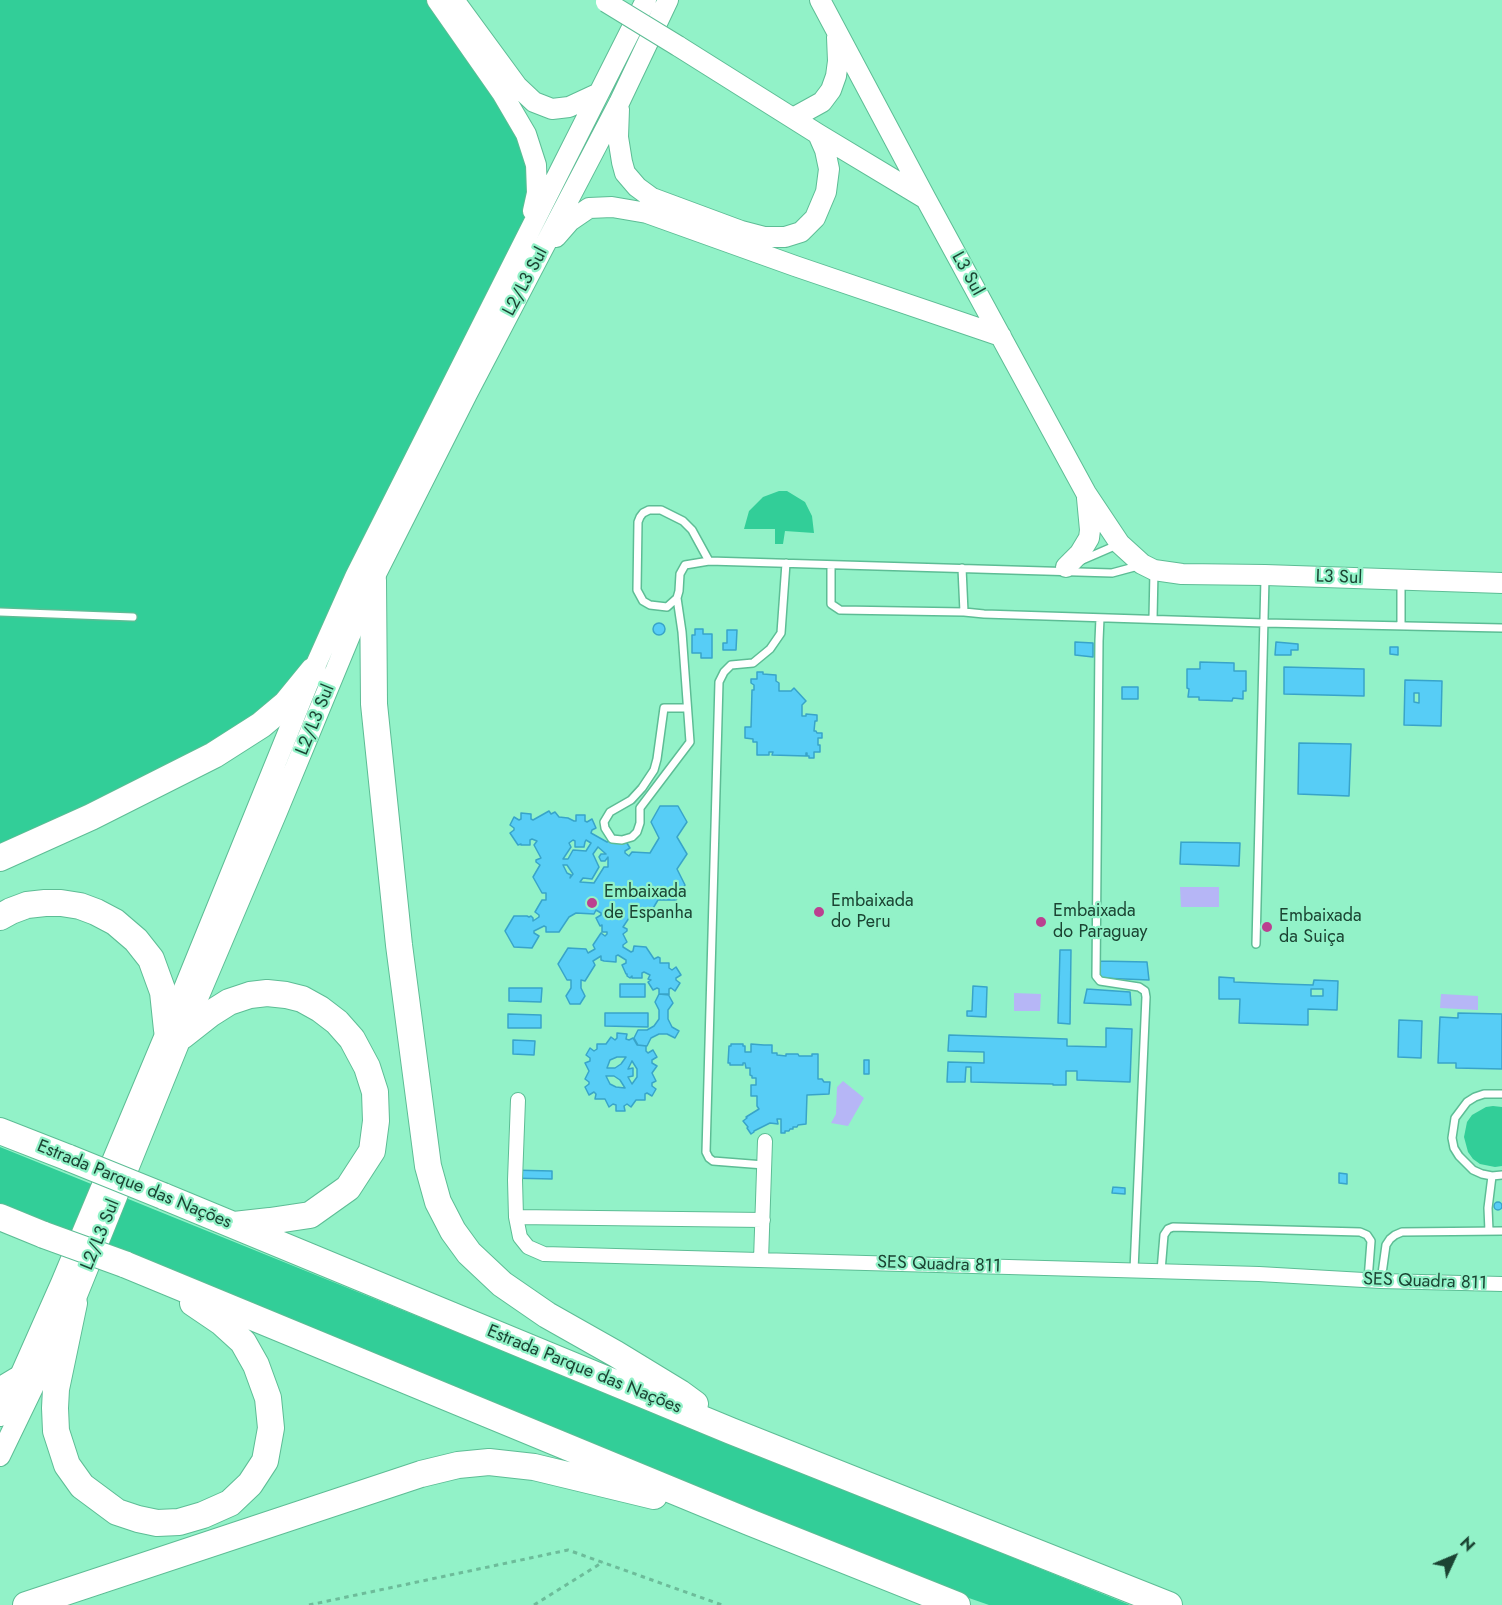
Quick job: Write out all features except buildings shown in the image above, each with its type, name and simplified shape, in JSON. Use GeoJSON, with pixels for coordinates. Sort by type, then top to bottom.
{"type":"FeatureCollection","features":[{"type":"Feature","properties":{"kind":"highway"},"geometry":{"type":"LineString","coordinates":[[374,580],[374,704],[399,945],[428,1167],[438,1202],[453,1231],[469,1253],[502,1284],[547,1315],[680,1393],[731,1431]]}},
{"type":"Feature","properties":{"kind":"highway"},"geometry":{"type":"LineString","coordinates":[[0,858],[91,817],[214,755],[261,725],[278,711],[313,671]]}},
{"type":"Feature","properties":{"kind":"highway"},"geometry":{"type":"LineString","coordinates":[[0,917],[27,905],[61,903],[80,906],[115,922],[136,940],[151,959],[174,1033],[229,1002],[250,995],[267,993],[302,999],[337,1022],[352,1039],[367,1067],[375,1092],[376,1121],[372,1151],[348,1188],[310,1215],[231,1225]]}},
{"type":"Feature","properties":{"kind":"highway"},"geometry":{"type":"LineString","coordinates":[[0,1116],[59,1154]]}},
{"type":"Feature","properties":{"kind":"highway","name":"Estrada Parque das Nações"},"geometry":{"type":"LineString","coordinates":[[0,1131],[731,1431],[1169,1605]]}},
{"type":"Feature","properties":{"kind":"highway"},"geometry":{"type":"LineString","coordinates":[[0,1217],[131,1267],[749,1522],[957,1605]]}},
{"type":"Feature","properties":{"kind":"highway"},"geometry":{"type":"LineString","coordinates":[[74,1303],[56,1389],[56,1431],[67,1465],[82,1486],[117,1512],[157,1523],[180,1522],[230,1503],[250,1484],[265,1461],[271,1428],[268,1398],[256,1365],[243,1342],[221,1322],[131,1267]]}},
{"type":"Feature","properties":{"kind":"highway"},"geometry":{"type":"LineString","coordinates":[[26,1605],[410,1478],[458,1465],[489,1462],[534,1467],[749,1522]]}},
{"type":"Feature","properties":{"kind":"main road"},"geometry":{"type":"LineString","coordinates":[[437,0],[502,93],[526,134],[536,165],[537,193],[527,234]]}},
{"type":"Feature","properties":{"kind":"main road"},"geometry":{"type":"LineString","coordinates":[[454,0],[517,86],[534,102],[552,109],[569,107],[597,94]]}},
{"type":"Feature","properties":{"kind":"main road","name":"L2/L3 Sul"},"geometry":{"type":"LineString","coordinates":[[0,1456],[74,1303],[174,1033],[313,671],[355,577],[646,0]]}},
{"type":"Feature","properties":{"kind":"main road","name":"L2/L3 Sul"},"geometry":{"type":"LineString","coordinates":[[0,1416],[9,1386],[61,1282],[277,813],[374,580],[467,394],[619,103],[668,0]]}},
{"type":"Feature","properties":{"kind":"main road","name":"L3 Sul"},"geometry":{"type":"LineString","coordinates":[[820,0],[1086,493],[1120,544],[1148,567],[1182,574],[1502,583]]}},
{"type":"Feature","properties":{"kind":"main road"},"geometry":{"type":"LineString","coordinates":[[605,1],[926,200]]}},
{"type":"Feature","properties":{"kind":"main road"},"geometry":{"type":"LineString","coordinates":[[793,118],[822,102],[831,90],[838,61],[837,32]]}},
{"type":"Feature","properties":{"kind":"main road"},"geometry":{"type":"LineString","coordinates":[[619,103],[618,137],[622,162],[626,173],[637,187],[652,198],[741,231],[764,237],[785,237],[801,232],[815,218],[826,192],[829,169],[825,150],[818,134]]}},
{"type":"Feature","properties":{"kind":"main road"},"geometry":{"type":"LineString","coordinates":[[540,255],[570,221],[589,208],[612,207],[647,213],[1001,336]]}},
{"type":"Feature","properties":{"kind":"main road"},"geometry":{"type":"LineString","coordinates":[[1061,570],[1080,553],[1089,538],[1086,493]]}},
{"type":"Feature","properties":{"kind":"street","name":"SES Quadra 811"},"geometry":{"type":"LineString","coordinates":[[518,1100],[516,1217],[520,1237],[528,1247],[544,1254],[1134,1270],[1502,1284]]}},
{"type":"Feature","properties":{"kind":"street"},"geometry":{"type":"LineString","coordinates":[[761,1260],[765,1141]]}},
{"type":"Feature","properties":{"kind":"street"},"geometry":{"type":"LineString","coordinates":[[516,1217],[763,1220]]}},
{"type":"Feature","properties":{"kind":"lane"},"geometry":{"type":"LineString","coordinates":[[677,598],[667,607],[650,605],[643,601],[637,590],[638,522],[643,513],[649,510],[661,510],[683,521],[692,530],[709,561]]}},
{"type":"Feature","properties":{"kind":"lane","name":"L3 Sul"},"geometry":{"type":"LineString","coordinates":[[1061,570],[1120,544]]}},
{"type":"Feature","properties":{"kind":"lane","name":"L3 Sul"},"geometry":{"type":"LineString","coordinates":[[677,598],[680,574],[685,565],[709,561],[1112,573],[1148,567]]}},
{"type":"Feature","properties":{"kind":"lane"},"geometry":{"type":"LineString","coordinates":[[765,1165],[713,1161],[706,1152],[719,682],[724,672],[731,666],[753,663],[770,649],[781,633],[786,564]]}},
{"type":"Feature","properties":{"kind":"lane"},"geometry":{"type":"LineString","coordinates":[[831,565],[831,604],[840,610],[1502,628]]}},
{"type":"Feature","properties":{"kind":"lane"},"geometry":{"type":"LineString","coordinates":[[1148,567],[1153,619]]}},
{"type":"Feature","properties":{"kind":"lane"},"geometry":{"type":"LineString","coordinates":[[962,568],[964,612]]}},
{"type":"Feature","properties":{"kind":"lane"},"geometry":{"type":"LineString","coordinates":[[1256,944],[1265,575]]}},
{"type":"Feature","properties":{"kind":"lane"},"geometry":{"type":"LineString","coordinates":[[1401,580],[1401,626]]}},
{"type":"Feature","properties":{"kind":"lane"},"geometry":{"type":"LineString","coordinates":[[677,598],[682,632],[690,742],[640,808],[640,823],[637,831],[632,837],[622,840],[612,839],[604,822],[610,812],[632,800],[654,770],[664,708],[687,708]]}},
{"type":"Feature","properties":{"kind":"lane"},"geometry":{"type":"LineString","coordinates":[[0,612],[132,616]]}},
{"type":"Feature","properties":{"kind":"lane"},"geometry":{"type":"LineString","coordinates":[[1100,618],[1096,976],[1100,981],[1139,987],[1145,991],[1146,997],[1134,1270]]}},
{"type":"Feature","properties":{"kind":"lane"},"geometry":{"type":"LineString","coordinates":[[654,770],[667,772]]}},
{"type":"Feature","properties":{"kind":"lane"},"geometry":{"type":"LineString","coordinates":[[632,800],[640,808]]}},
{"type":"Feature","properties":{"kind":"lane"},"geometry":{"type":"LineString","coordinates":[[1502,1094],[1484,1094],[1467,1102],[1455,1118],[1452,1128],[1454,1148],[1465,1164],[1482,1174],[1492,1176],[1502,1174]]}},
{"type":"Feature","properties":{"kind":"lane"},"geometry":{"type":"LineString","coordinates":[[1489,1232],[1488,1208],[1492,1176]]}},
{"type":"Feature","properties":{"kind":"lane"},"geometry":{"type":"LineString","coordinates":[[1161,1271],[1164,1234],[1173,1227],[1360,1232],[1367,1235],[1371,1241],[1374,1280]]}},
{"type":"Feature","properties":{"kind":"lane"},"geometry":{"type":"LineString","coordinates":[[1374,1280],[1386,1245],[1390,1239],[1402,1232],[1502,1232]]}},
{"type":"Feature","properties":{"kind":"path"},"geometry":{"type":"LineString","coordinates":[[309,1605],[568,1550],[722,1605]]}},
{"type":"Feature","properties":{"kind":"path"},"geometry":{"type":"LineString","coordinates":[[534,1605],[603,1563]]}},
{"type":"Feature","properties":{"kind":"green space"},"geometry":{"type":"Polygon","coordinates":[[[0,0],[429,0],[505,102],[534,164],[527,234],[313,671],[261,725],[0,857],[0,0]]]}},
{"type":"Feature","properties":{"kind":"green space"},"geometry":{"type":"Polygon","coordinates":[[[779,491],[787,491],[805,502],[812,516],[814,533],[785,531],[783,544],[775,544],[775,529],[744,529],[749,511],[763,497],[779,491]]]}},
{"type":"Feature","properties":{"kind":"green space"},"geometry":{"type":"Polygon","coordinates":[[[1486,1107],[1502,1107],[1502,1166],[1495,1167],[1480,1164],[1473,1159],[1468,1152],[1464,1137],[1467,1122],[1472,1115],[1486,1107]]]}},
{"type":"Feature","properties":{"kind":"green space"},"geometry":{"type":"Polygon","coordinates":[[[0,1147],[1130,1605],[989,1605],[920,1581],[0,1203],[0,1147]]]}},
{"type":"Feature","properties":{"kind":"water"},"geometry":{"type":"Polygon","coordinates":[[[1180,887],[1219,887],[1219,907],[1181,907],[1180,887]]]}},
{"type":"Feature","properties":{"kind":"water"},"geometry":{"type":"Polygon","coordinates":[[[1014,993],[1041,994],[1040,1011],[1014,1011],[1014,993]]]}},
{"type":"Feature","properties":{"kind":"water"},"geometry":{"type":"Polygon","coordinates":[[[1441,994],[1478,996],[1478,1010],[1440,1008],[1441,994]]]}},
{"type":"Feature","properties":{"kind":"water"},"geometry":{"type":"Polygon","coordinates":[[[843,1081],[864,1098],[848,1126],[831,1123],[836,1114],[837,1087],[843,1081]]]}},
{"type":"Feature","properties":{"kind":"place","name":"Embaixada de Espanha"},"geometry":{"type":"Point","coordinates":[592,903]}},
{"type":"Feature","properties":{"kind":"place","name":"Embaixada do Peru"},"geometry":{"type":"Point","coordinates":[819,912]}},
{"type":"Feature","properties":{"kind":"place","name":"Embaixada do Paraguay"},"geometry":{"type":"Point","coordinates":[1041,922]}},
{"type":"Feature","properties":{"kind":"place","name":"Embaixada da Suiça"},"geometry":{"type":"Point","coordinates":[1267,927]}}]}
